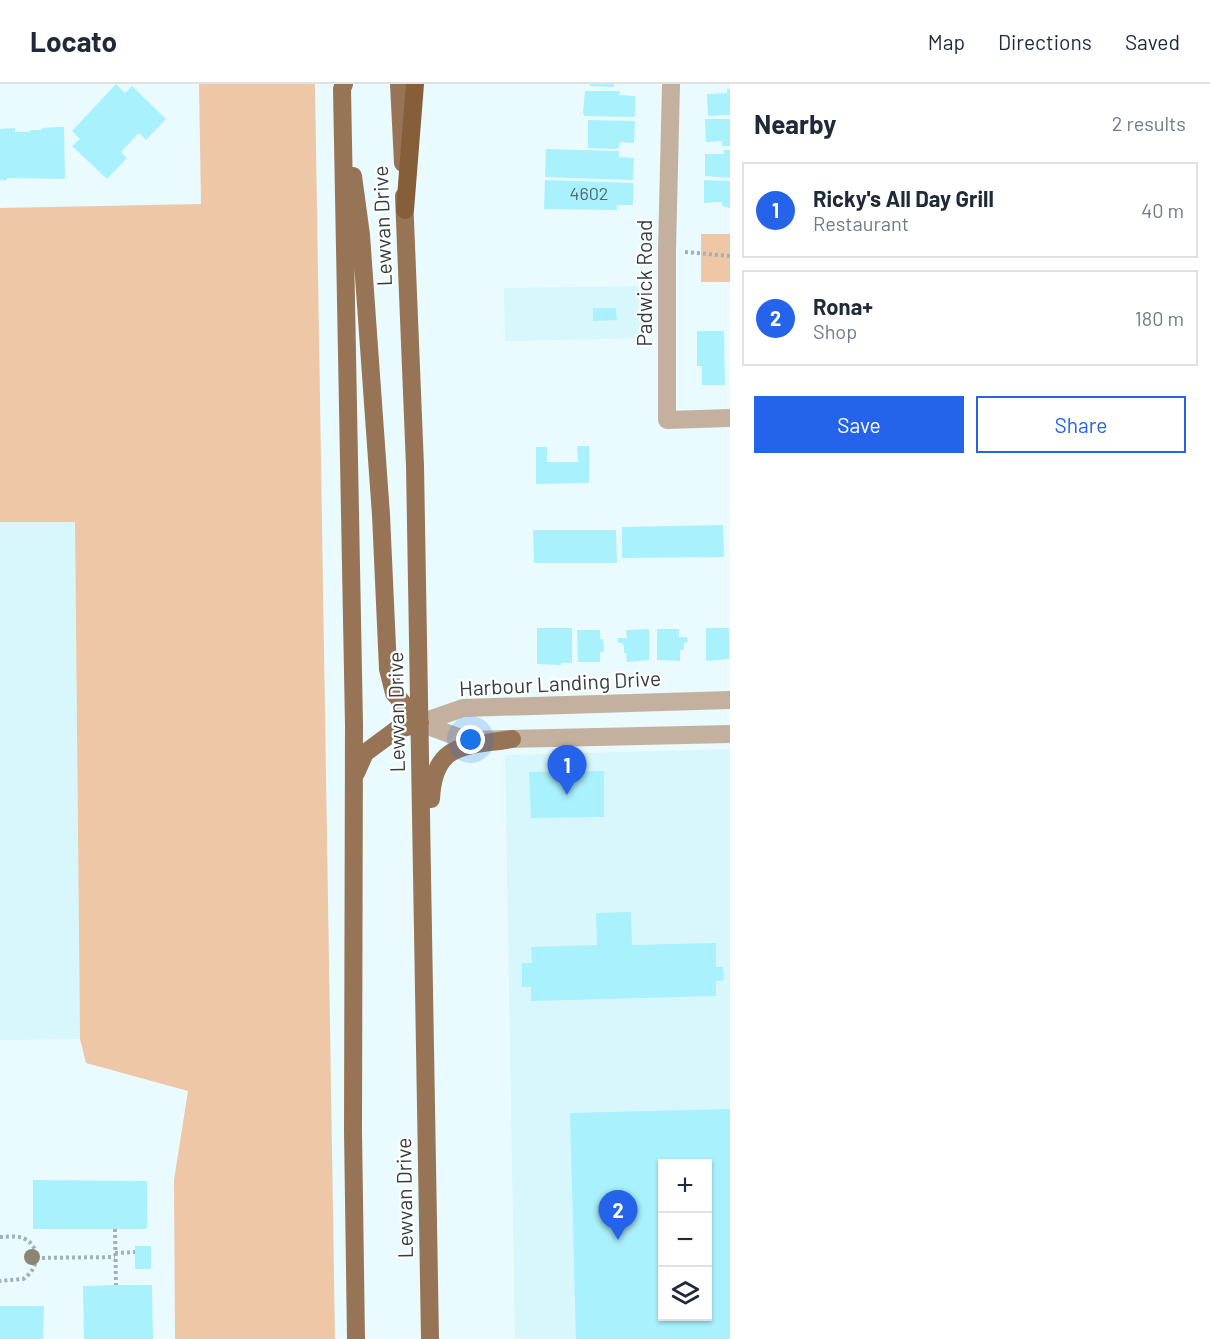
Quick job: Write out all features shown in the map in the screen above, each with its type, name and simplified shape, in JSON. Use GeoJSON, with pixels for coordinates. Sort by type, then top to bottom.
{"type":"FeatureCollection","features":[{"type":"Feature","properties":{"kind":"highway"},"geometry":{"type":"LineString","coordinates":[[405,210],[415,84]]}},
{"type":"Feature","properties":{"kind":"main road","name":"Lewvan Drive"},"geometry":{"type":"LineString","coordinates":[[399,84],[415,466],[430,1339]]}},
{"type":"Feature","properties":{"kind":"main road","name":"Lewvan Drive"},"geometry":{"type":"LineString","coordinates":[[343,87],[354,777],[353,1131],[356,1339]]}},
{"type":"Feature","properties":{"kind":"main road"},"geometry":{"type":"LineString","coordinates":[[343,87],[361,235],[381,515],[388,669],[394,693],[420,723],[396,730],[365,753],[354,777]]}},
{"type":"Feature","properties":{"kind":"main road"},"geometry":{"type":"LineString","coordinates":[[424,959],[434,774],[448,753],[460,748],[512,739]]}},
{"type":"Feature","properties":{"kind":"main road"},"geometry":{"type":"LineString","coordinates":[[353,1131],[368,1339]]}},
{"type":"Feature","properties":{"kind":"street","name":"Padwick Road"},"geometry":{"type":"LineString","coordinates":[[671,84],[667,250],[667,420],[730,418]]}},
{"type":"Feature","properties":{"kind":"street","name":"Harbour Landing Drive"},"geometry":{"type":"LineString","coordinates":[[420,723],[463,708],[730,700]]}},
{"type":"Feature","properties":{"kind":"street"},"geometry":{"type":"LineString","coordinates":[[420,723],[466,740],[730,734]]}},
{"type":"Feature","properties":{"kind":"path"},"geometry":{"type":"LineString","coordinates":[[667,250],[730,256]]}},
{"type":"Feature","properties":{"kind":"path"},"geometry":{"type":"LineString","coordinates":[[115,1229],[116,1285]]}},
{"type":"Feature","properties":{"kind":"path"},"geometry":{"type":"LineString","coordinates":[[0,1237],[16,1236],[28,1240],[36,1258],[35,1267],[23,1280],[0,1281]]}},
{"type":"Feature","properties":{"kind":"path"},"geometry":{"type":"LineString","coordinates":[[36,1258],[135,1252]]}},
{"type":"Feature","properties":{"kind":"shaded area"},"geometry":{"type":"Polygon","coordinates":[[[199,84],[315,84],[335,1339],[175,1339],[174,1180],[188,1091],[86,1063],[80,1039],[75,522],[0,522],[0,208],[201,204],[199,84]]]}},
{"type":"Feature","properties":{"kind":"shaded area"},"geometry":{"type":"Polygon","coordinates":[[[701,234],[730,234],[730,282],[701,282],[701,234]]]}},
{"type":"Feature","properties":{"kind":"shaded area"},"geometry":{"type":"Polygon","coordinates":[[[644,286],[644,338],[505,341],[504,288],[644,286]]]}},
{"type":"Feature","properties":{"kind":"shaded area"},"geometry":{"type":"Polygon","coordinates":[[[0,522],[75,522],[80,1039],[0,1040],[0,522]]]}},
{"type":"Feature","properties":{"kind":"shaded area"},"geometry":{"type":"Polygon","coordinates":[[[730,749],[730,1339],[515,1339],[505,755],[730,749]]]}},
{"type":"Feature","properties":{"kind":"building"},"geometry":{"type":"Polygon","coordinates":[[[116,84],[125,93],[132,86],[166,119],[146,140],[139,133],[121,152],[127,158],[107,179],[72,146],[80,139],[72,131],[116,84]]]}},
{"type":"Feature","properties":{"kind":"building"},"geometry":{"type":"Polygon","coordinates":[[[590,84],[614,84],[614,87],[590,86],[590,84]]]}},
{"type":"Feature","properties":{"kind":"building"},"geometry":{"type":"Polygon","coordinates":[[[727,89],[730,89],[730,115],[708,116],[707,94],[727,93],[727,89]]]}},
{"type":"Feature","properties":{"kind":"building"},"geometry":{"type":"Polygon","coordinates":[[[585,91],[620,91],[619,95],[635,96],[635,117],[584,116],[585,91]]]}},
{"type":"Feature","properties":{"kind":"building"},"geometry":{"type":"Polygon","coordinates":[[[705,119],[730,119],[730,146],[722,146],[722,141],[706,142],[705,119]]]}},
{"type":"Feature","properties":{"kind":"building"},"geometry":{"type":"Polygon","coordinates":[[[588,120],[635,121],[634,143],[620,142],[619,148],[615,149],[588,148],[588,120]]]}},
{"type":"Feature","properties":{"kind":"building"},"geometry":{"type":"Polygon","coordinates":[[[64,127],[65,179],[7,178],[7,180],[0,180],[0,129],[15,128],[15,132],[30,132],[30,130],[42,130],[42,128],[64,127]]]}},
{"type":"Feature","properties":{"kind":"building"},"geometry":{"type":"Polygon","coordinates":[[[546,149],[619,151],[619,157],[634,158],[633,180],[545,177],[546,149]]]}},
{"type":"Feature","properties":{"kind":"building"},"geometry":{"type":"Polygon","coordinates":[[[724,150],[730,150],[730,178],[705,176],[705,154],[724,154],[724,150]]]}},
{"type":"Feature","properties":{"kind":"building"},"geometry":{"type":"Polygon","coordinates":[[[545,180],[633,183],[633,205],[617,205],[617,210],[544,209],[545,180]]]}},
{"type":"Feature","properties":{"kind":"building"},"geometry":{"type":"Polygon","coordinates":[[[704,180],[730,181],[730,208],[722,206],[722,202],[704,203],[704,180]]]}},
{"type":"Feature","properties":{"kind":"building"},"geometry":{"type":"Polygon","coordinates":[[[593,308],[616,308],[617,320],[593,321],[593,308]]]}},
{"type":"Feature","properties":{"kind":"building"},"geometry":{"type":"Polygon","coordinates":[[[697,331],[724,331],[725,385],[702,385],[702,366],[697,366],[697,331]]]}},
{"type":"Feature","properties":{"kind":"building"},"geometry":{"type":"Polygon","coordinates":[[[577,446],[589,446],[589,483],[536,484],[536,447],[547,447],[547,462],[578,462],[577,446]]]}},
{"type":"Feature","properties":{"kind":"building"},"geometry":{"type":"Polygon","coordinates":[[[723,525],[724,557],[622,558],[622,527],[723,525]]]}},
{"type":"Feature","properties":{"kind":"building"},"geometry":{"type":"Polygon","coordinates":[[[533,530],[616,530],[617,563],[534,563],[533,530]]]}},
{"type":"Feature","properties":{"kind":"building"},"geometry":{"type":"Polygon","coordinates":[[[537,628],[572,628],[572,663],[537,664],[537,628]]]}},
{"type":"Feature","properties":{"kind":"building"},"geometry":{"type":"Polygon","coordinates":[[[706,628],[729,628],[729,659],[706,661],[706,628]]]}},
{"type":"Feature","properties":{"kind":"building"},"geometry":{"type":"Polygon","coordinates":[[[649,629],[649,660],[627,662],[624,646],[618,643],[618,638],[627,638],[626,630],[649,629]]]}},
{"type":"Feature","properties":{"kind":"building"},"geometry":{"type":"Polygon","coordinates":[[[657,629],[679,629],[679,637],[687,637],[688,642],[684,643],[684,649],[680,651],[680,661],[657,660],[657,629]]]}},
{"type":"Feature","properties":{"kind":"building"},"geometry":{"type":"Polygon","coordinates":[[[577,630],[600,630],[604,652],[600,652],[600,662],[578,662],[577,630]]]}},
{"type":"Feature","properties":{"kind":"building"},"geometry":{"type":"Polygon","coordinates":[[[604,771],[604,817],[531,818],[529,772],[604,771]]]}},
{"type":"Feature","properties":{"kind":"building"},"geometry":{"type":"Polygon","coordinates":[[[631,912],[632,945],[716,943],[716,967],[723,967],[724,980],[716,981],[716,996],[531,1001],[531,987],[522,987],[522,963],[532,963],[531,947],[597,945],[596,913],[631,912]]]}},
{"type":"Feature","properties":{"kind":"building"},"geometry":{"type":"Polygon","coordinates":[[[730,1109],[730,1339],[576,1339],[570,1113],[730,1109]]]}},
{"type":"Feature","properties":{"kind":"building"},"geometry":{"type":"Polygon","coordinates":[[[33,1180],[147,1181],[147,1229],[33,1229],[33,1180]]]}},
{"type":"Feature","properties":{"kind":"building"},"geometry":{"type":"Polygon","coordinates":[[[135,1246],[151,1246],[151,1269],[135,1269],[135,1246]]]}},
{"type":"Feature","properties":{"kind":"building"},"geometry":{"type":"Polygon","coordinates":[[[152,1285],[153,1339],[84,1339],[83,1286],[152,1285]]]}},
{"type":"Feature","properties":{"kind":"building"},"geometry":{"type":"Polygon","coordinates":[[[0,1306],[44,1306],[43,1339],[0,1339],[0,1306]]]}},
{"type":"Feature","properties":{"kind":"place","name":"Ricky's All Day Grill"},"geometry":{"type":"Point","coordinates":[567,795]}},
{"type":"Feature","properties":{"kind":"place","name":"Rona+"},"geometry":{"type":"Point","coordinates":[618,1240]}}]}
